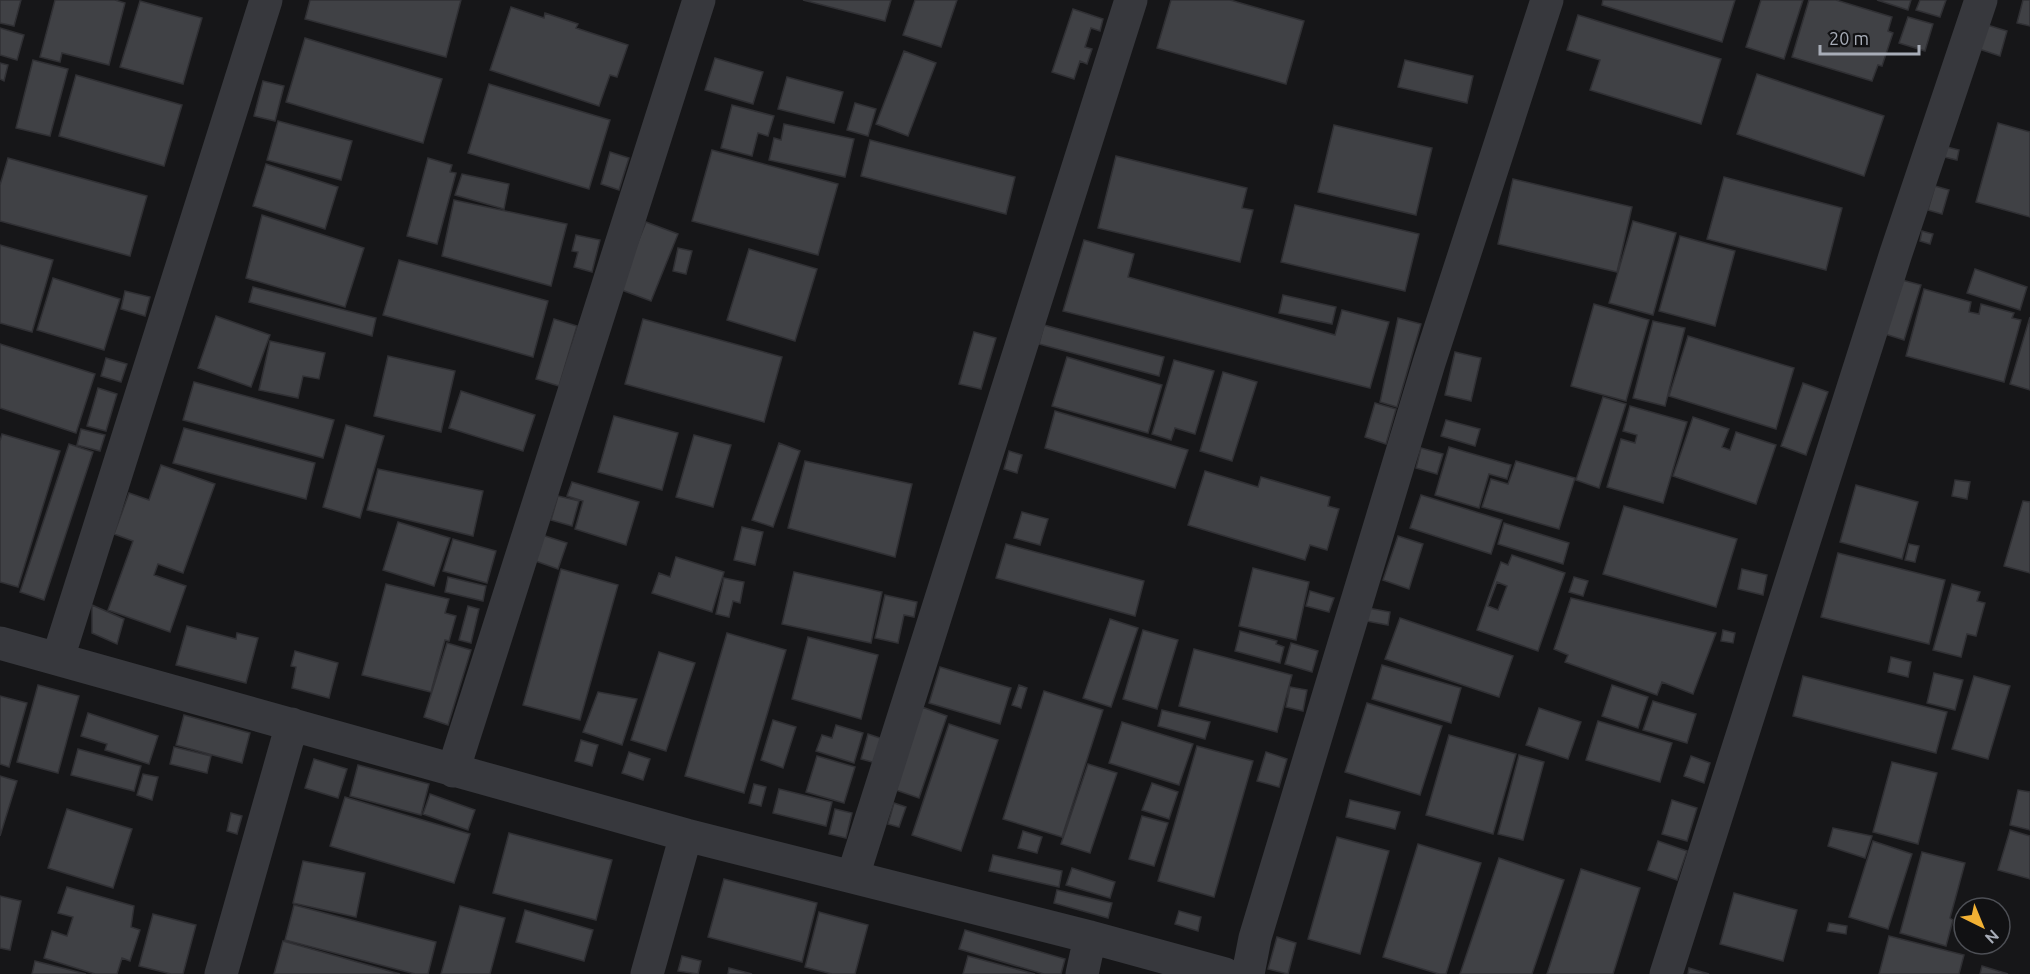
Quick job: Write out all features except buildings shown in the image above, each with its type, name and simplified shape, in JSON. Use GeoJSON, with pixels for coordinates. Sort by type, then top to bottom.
{"type":"FeatureCollection","features":[{"type":"Feature","properties":{"kind":"street"},"geometry":{"type":"LineString","coordinates":[[58,658],[266,0]]}},
{"type":"Feature","properties":{"kind":"street"},"geometry":{"type":"LineString","coordinates":[[453,771],[699,0]]}},
{"type":"Feature","properties":{"kind":"street"},"geometry":{"type":"LineString","coordinates":[[853,876],[1131,0]]}},
{"type":"Feature","properties":{"kind":"street"},"geometry":{"type":"LineString","coordinates":[[1248,974],[1255,938],[1429,363],[1547,0]]}},
{"type":"Feature","properties":{"kind":"street"},"geometry":{"type":"LineString","coordinates":[[1666,974],[1896,253],[1981,0]]}},
{"type":"Feature","properties":{"kind":"street"},"geometry":{"type":"LineString","coordinates":[[0,643],[686,835],[1090,937],[1225,974]]}},
{"type":"Feature","properties":{"kind":"street"},"geometry":{"type":"LineString","coordinates":[[221,974],[292,724]]}},
{"type":"Feature","properties":{"kind":"street"},"geometry":{"type":"LineString","coordinates":[[647,974],[686,835]]}},
{"type":"Feature","properties":{"kind":"street"},"geometry":{"type":"LineString","coordinates":[[1082,974],[1090,937]]}}]}
